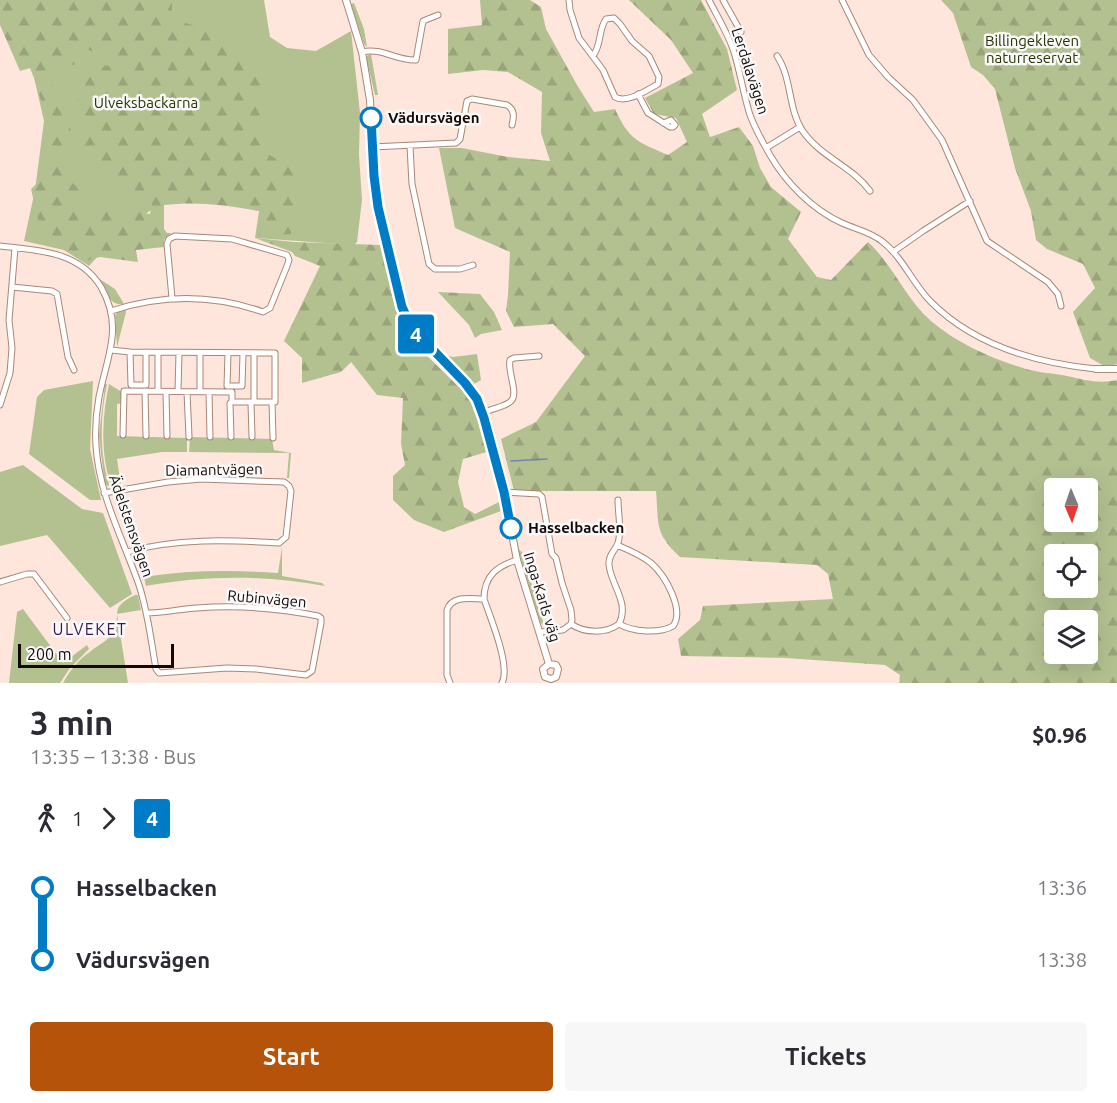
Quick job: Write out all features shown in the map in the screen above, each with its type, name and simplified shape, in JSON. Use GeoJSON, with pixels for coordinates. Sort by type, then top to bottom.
{"type":"FeatureCollection","features":[{"type":"Feature","properties":{"kind":"street","name":"Inga-Karls väg"},"geometry":{"type":"LineString","coordinates":[[346,0],[362,52],[369,93],[378,207],[405,313],[420,338],[465,383],[477,399],[483,413],[504,492],[517,560],[549,664]]}},
{"type":"Feature","properties":{"kind":"street"},"geometry":{"type":"LineString","coordinates":[[569,0],[570,10],[582,45],[603,70],[615,97],[619,100],[625,99],[658,84],[658,76],[649,56],[632,41],[616,19],[608,18],[603,23],[599,49],[593,56]]}},
{"type":"Feature","properties":{"kind":"street","name":"Lerdalavägen"},"geometry":{"type":"LineString","coordinates":[[709,0],[732,47],[750,116],[766,148],[787,178],[805,198],[841,223],[882,241],[930,301],[954,323],[1008,350],[1035,359],[1070,367],[1117,369]]}},
{"type":"Feature","properties":{"kind":"street"},"geometry":{"type":"LineString","coordinates":[[723,0],[741,32]]}},
{"type":"Feature","properties":{"kind":"street"},"geometry":{"type":"LineString","coordinates":[[842,0],[869,55],[913,100],[933,125],[950,156],[987,241],[1048,282],[1058,294],[1061,306]]}},
{"type":"Feature","properties":{"kind":"street"},"geometry":{"type":"LineString","coordinates":[[362,52],[379,50],[397,58],[416,60],[423,21],[438,15]]}},
{"type":"Feature","properties":{"kind":"street"},"geometry":{"type":"LineString","coordinates":[[777,56],[784,66],[800,127],[823,154],[862,180],[870,191]]}},
{"type":"Feature","properties":{"kind":"street"},"geometry":{"type":"LineString","coordinates":[[638,94],[648,113],[663,123]]}},
{"type":"Feature","properties":{"kind":"street"},"geometry":{"type":"LineString","coordinates":[[372,147],[458,142],[462,133],[465,106],[467,101],[472,99],[507,105],[513,110],[512,126]]}},
{"type":"Feature","properties":{"kind":"street"},"geometry":{"type":"LineString","coordinates":[[766,148],[800,127]]}},
{"type":"Feature","properties":{"kind":"street"},"geometry":{"type":"LineString","coordinates":[[410,146],[412,184],[429,264],[435,269],[460,269],[472,265]]}},
{"type":"Feature","properties":{"kind":"street"},"geometry":{"type":"LineString","coordinates":[[893,252],[970,201]]}},
{"type":"Feature","properties":{"kind":"street"},"geometry":{"type":"LineString","coordinates":[[111,311],[172,298],[208,298],[263,312],[267,311],[289,260],[287,255],[232,239],[175,236],[169,239],[167,244],[172,298]]}},
{"type":"Feature","properties":{"kind":"street","name":"Ädelstensvägen"},"geometry":{"type":"LineString","coordinates":[[0,246],[55,253],[82,266],[100,285],[111,311],[113,331],[111,350],[99,394],[96,428],[98,465],[104,493],[140,588],[156,669],[159,673]]}},
{"type":"Feature","properties":{"kind":"street"},"geometry":{"type":"LineString","coordinates":[[0,405],[10,374],[12,348],[9,320],[15,248]]}},
{"type":"Feature","properties":{"kind":"street"},"geometry":{"type":"LineString","coordinates":[[12,287],[52,291],[57,294],[68,357],[74,370]]}},
{"type":"Feature","properties":{"kind":"street"},"geometry":{"type":"LineString","coordinates":[[111,350],[158,353],[275,353],[275,402],[232,402]]}},
{"type":"Feature","properties":{"kind":"street"},"geometry":{"type":"LineString","coordinates":[[130,352],[130,385],[140,389]]}},
{"type":"Feature","properties":{"kind":"street"},"geometry":{"type":"LineString","coordinates":[[140,389],[146,385],[146,352]]}},
{"type":"Feature","properties":{"kind":"street"},"geometry":{"type":"LineString","coordinates":[[158,353],[158,391]]}},
{"type":"Feature","properties":{"kind":"street"},"geometry":{"type":"LineString","coordinates":[[178,391],[179,353]]}},
{"type":"Feature","properties":{"kind":"street"},"geometry":{"type":"LineString","coordinates":[[200,353],[200,391]]}},
{"type":"Feature","properties":{"kind":"street"},"geometry":{"type":"LineString","coordinates":[[228,354],[227,386],[232,389]]}},
{"type":"Feature","properties":{"kind":"street"},"geometry":{"type":"LineString","coordinates":[[123,435],[124,391],[140,389],[166,392],[209,392],[242,386],[243,354]]}},
{"type":"Feature","properties":{"kind":"street"},"geometry":{"type":"LineString","coordinates":[[252,438],[254,354]]}},
{"type":"Feature","properties":{"kind":"street"},"geometry":{"type":"LineString","coordinates":[[483,413],[513,399],[515,394],[508,368],[510,360],[538,356]]}},
{"type":"Feature","properties":{"kind":"street"},"geometry":{"type":"LineString","coordinates":[[140,389],[146,436]]}},
{"type":"Feature","properties":{"kind":"street"},"geometry":{"type":"LineString","coordinates":[[231,437],[232,389]]}},
{"type":"Feature","properties":{"kind":"street"},"geometry":{"type":"LineString","coordinates":[[166,392],[167,436]]}},
{"type":"Feature","properties":{"kind":"street"},"geometry":{"type":"LineString","coordinates":[[187,392],[189,437]]}},
{"type":"Feature","properties":{"kind":"street"},"geometry":{"type":"LineString","coordinates":[[209,392],[210,437]]}},
{"type":"Feature","properties":{"kind":"street"},"geometry":{"type":"LineString","coordinates":[[272,402],[273,438]]}},
{"type":"Feature","properties":{"kind":"street","name":"Diamantvägen"},"geometry":{"type":"LineString","coordinates":[[104,493],[158,483],[201,479],[284,482],[291,491],[286,537],[279,543],[239,540],[203,541],[167,544],[127,552]]}},
{"type":"Feature","properties":{"kind":"street"},"geometry":{"type":"LineString","coordinates":[[504,492],[538,494],[542,497],[552,554],[556,558],[572,620],[571,624],[562,630],[540,632]]}},
{"type":"Feature","properties":{"kind":"street"},"geometry":{"type":"LineString","coordinates":[[571,624],[585,630],[609,630],[619,624],[623,615],[609,564],[609,558],[617,545],[618,500]]}},
{"type":"Feature","properties":{"kind":"street"},"geometry":{"type":"LineString","coordinates":[[617,545],[642,556],[659,571],[672,594],[677,621],[673,626],[663,630],[629,630],[619,624]]}},
{"type":"Feature","properties":{"kind":"street"},"geometry":{"type":"LineString","coordinates":[[502,683],[504,674],[501,653],[484,598],[487,581],[494,571],[517,560]]}},
{"type":"Feature","properties":{"kind":"street"},"geometry":{"type":"LineString","coordinates":[[0,582],[34,574],[67,618]]}},
{"type":"Feature","properties":{"kind":"street"},"geometry":{"type":"LineString","coordinates":[[450,683],[447,675],[447,610],[454,600],[484,598]]}},
{"type":"Feature","properties":{"kind":"street","name":"Rubinvägen"},"geometry":{"type":"LineString","coordinates":[[146,614],[197,608],[244,607],[301,612],[321,618],[312,671],[306,675],[227,668],[159,673]]}},
{"type":"Feature","properties":{"kind":"street"},"geometry":{"type":"LineString","coordinates":[[549,664],[556,665],[558,669],[556,677],[551,681],[543,673],[545,666],[549,664]]}},
{"type":"Feature","properties":{"kind":"green space","name":"Ulveksbackarna"},"geometry":{"type":"Polygon","coordinates":[[[0,0],[264,0],[270,37],[287,48],[316,51],[351,31],[360,113],[359,155],[362,200],[357,242],[354,245],[255,238],[259,211],[200,202],[176,202],[156,208],[114,240],[89,266],[64,250],[24,241],[35,190],[44,121],[33,73],[0,0]]]}},
{"type":"Feature","properties":{"kind":"green space","name":"Ulveksbackarna"},"geometry":{"type":"Polygon","coordinates":[[[0,0],[172,0],[172,18],[234,40],[261,74],[265,152],[301,174],[291,234],[259,236],[259,211],[188,203],[164,205],[164,229],[167,233],[171,233],[164,240],[164,247],[136,250],[138,262],[100,257],[85,261],[64,250],[50,246],[38,219],[31,189],[48,173],[52,140],[30,68],[20,71],[0,25],[0,0]],[[81,47],[74,65],[44,63],[72,133],[87,134],[77,97],[85,75],[98,65],[116,66],[105,56],[81,47]],[[69,151],[68,176],[86,193],[79,216],[93,227],[101,201],[126,210],[150,214],[153,199],[98,174],[94,157],[69,151]]]}},
{"type":"Feature","properties":{"kind":"green space"},"geometry":{"type":"Polygon","coordinates":[[[480,0],[530,0],[541,7],[546,29],[594,112],[615,109],[630,134],[649,147],[668,155],[687,142],[676,118],[654,114],[645,98],[693,73],[671,40],[629,0],[701,0],[727,49],[737,90],[702,114],[710,137],[739,127],[753,146],[760,168],[771,187],[801,212],[788,239],[817,277],[831,280],[868,242],[885,261],[922,312],[941,329],[964,344],[1001,361],[1031,370],[1092,381],[1117,380],[1117,683],[899,683],[900,675],[885,665],[786,658],[681,656],[678,639],[700,620],[703,606],[833,599],[828,574],[817,565],[680,557],[666,541],[659,528],[656,491],[514,491],[501,439],[536,422],[585,356],[553,324],[514,327],[506,311],[510,252],[455,228],[439,148],[462,148],[508,157],[550,161],[541,133],[542,92],[508,72],[483,70],[448,74],[448,29],[482,25],[480,0]]]}},
{"type":"Feature","properties":{"kind":"green space","name":"Billingekleven naturreservat"},"geometry":{"type":"Polygon","coordinates":[[[941,0],[1117,0],[1117,364],[1106,367],[1090,358],[1073,312],[1095,288],[1083,264],[1047,249],[1036,240],[1031,211],[1015,168],[995,89],[983,75],[971,67],[953,13],[941,0]]]}},
{"type":"Feature","properties":{"kind":"green space"},"geometry":{"type":"Polygon","coordinates":[[[354,3],[364,29],[367,47],[351,4],[354,3]]]}},
{"type":"Feature","properties":{"kind":"green space"},"geometry":{"type":"Polygon","coordinates":[[[371,54],[378,95],[375,95],[367,61],[367,56],[371,54]]]}},
{"type":"Feature","properties":{"kind":"green space"},"geometry":{"type":"Polygon","coordinates":[[[255,238],[294,242],[380,245],[393,299],[406,332],[418,347],[469,397],[490,451],[463,459],[458,482],[464,507],[475,514],[501,501],[501,511],[444,532],[414,520],[393,500],[393,476],[405,465],[401,444],[403,398],[377,395],[351,362],[341,372],[302,383],[302,358],[284,341],[320,266],[255,238]]]}},
{"type":"Feature","properties":{"kind":"green space"},"geometry":{"type":"Polygon","coordinates":[[[98,278],[115,289],[124,304],[114,303],[111,300],[98,278]]]}},
{"type":"Feature","properties":{"kind":"green space"},"geometry":{"type":"Polygon","coordinates":[[[438,292],[480,294],[494,312],[502,330],[481,334],[475,338],[469,325],[438,292]]]}},
{"type":"Feature","properties":{"kind":"green space"},"geometry":{"type":"Polygon","coordinates":[[[125,309],[117,347],[115,316],[117,312],[125,309]]]}},
{"type":"Feature","properties":{"kind":"green space"},"geometry":{"type":"Polygon","coordinates":[[[477,354],[481,380],[474,384],[445,355],[453,357],[477,354]]]}},
{"type":"Feature","properties":{"kind":"green space"},"geometry":{"type":"Polygon","coordinates":[[[93,381],[90,449],[101,500],[90,500],[29,454],[37,397],[44,390],[93,381]]]}},
{"type":"Feature","properties":{"kind":"green space"},"geometry":{"type":"Polygon","coordinates":[[[105,384],[107,384],[102,423],[102,449],[110,487],[105,484],[99,435],[105,384]]]}},
{"type":"Feature","properties":{"kind":"green space"},"geometry":{"type":"Polygon","coordinates":[[[109,384],[122,392],[123,403],[117,404],[117,436],[187,438],[187,452],[162,452],[117,459],[121,486],[111,485],[107,473],[103,434],[109,384]]]}},
{"type":"Feature","properties":{"kind":"green space"},"geometry":{"type":"Polygon","coordinates":[[[490,414],[510,488],[505,484],[489,421],[490,414]]]}},
{"type":"Feature","properties":{"kind":"green space"},"geometry":{"type":"Polygon","coordinates":[[[190,437],[272,439],[274,450],[291,453],[289,478],[287,478],[289,453],[189,452],[190,437]]]}},
{"type":"Feature","properties":{"kind":"green space"},"geometry":{"type":"Polygon","coordinates":[[[23,465],[82,509],[103,513],[132,594],[110,608],[47,535],[0,546],[0,472],[23,465]]]}},
{"type":"Feature","properties":{"kind":"green space"},"geometry":{"type":"Polygon","coordinates":[[[282,547],[282,576],[322,583],[325,586],[257,578],[213,578],[146,586],[144,577],[178,573],[228,571],[278,573],[282,547]]]}},
{"type":"Feature","properties":{"kind":"green space"},"geometry":{"type":"Polygon","coordinates":[[[518,549],[522,552],[545,628],[540,622],[518,549]]]}},
{"type":"Feature","properties":{"kind":"green space"},"geometry":{"type":"Polygon","coordinates":[[[138,595],[141,610],[117,614],[121,604],[138,595]]]}},
{"type":"Feature","properties":{"kind":"green space"},"geometry":{"type":"Polygon","coordinates":[[[23,609],[63,663],[87,645],[89,649],[70,668],[60,683],[9,683],[17,612],[23,609]]]}},
{"type":"Feature","properties":{"kind":"green space"},"geometry":{"type":"Polygon","coordinates":[[[117,614],[128,683],[63,683],[79,661],[111,635],[116,626],[117,614]]]}},
{"type":"Feature","properties":{"kind":"waterway"},"geometry":{"type":"LineString","coordinates":[[511,461],[547,459]]}},
{"type":"Feature","properties":{"kind":"bus line","name":"4"},"geometry":{"type":"LineString","coordinates":[[371,118],[378,207],[402,307],[407,320],[420,338],[465,383],[477,399],[504,492],[511,528]]}},
{"type":"Feature","properties":{"kind":"place","name":"Vädursvägen"},"geometry":{"type":"Point","coordinates":[371,118]}},
{"type":"Feature","properties":{"kind":"place","name":"Hasselbacken"},"geometry":{"type":"Point","coordinates":[511,528]}},
{"type":"Feature","properties":{"kind":"district","name":"ULVEKET"},"geometry":{"type":"Point","coordinates":[90,629]}}]}
